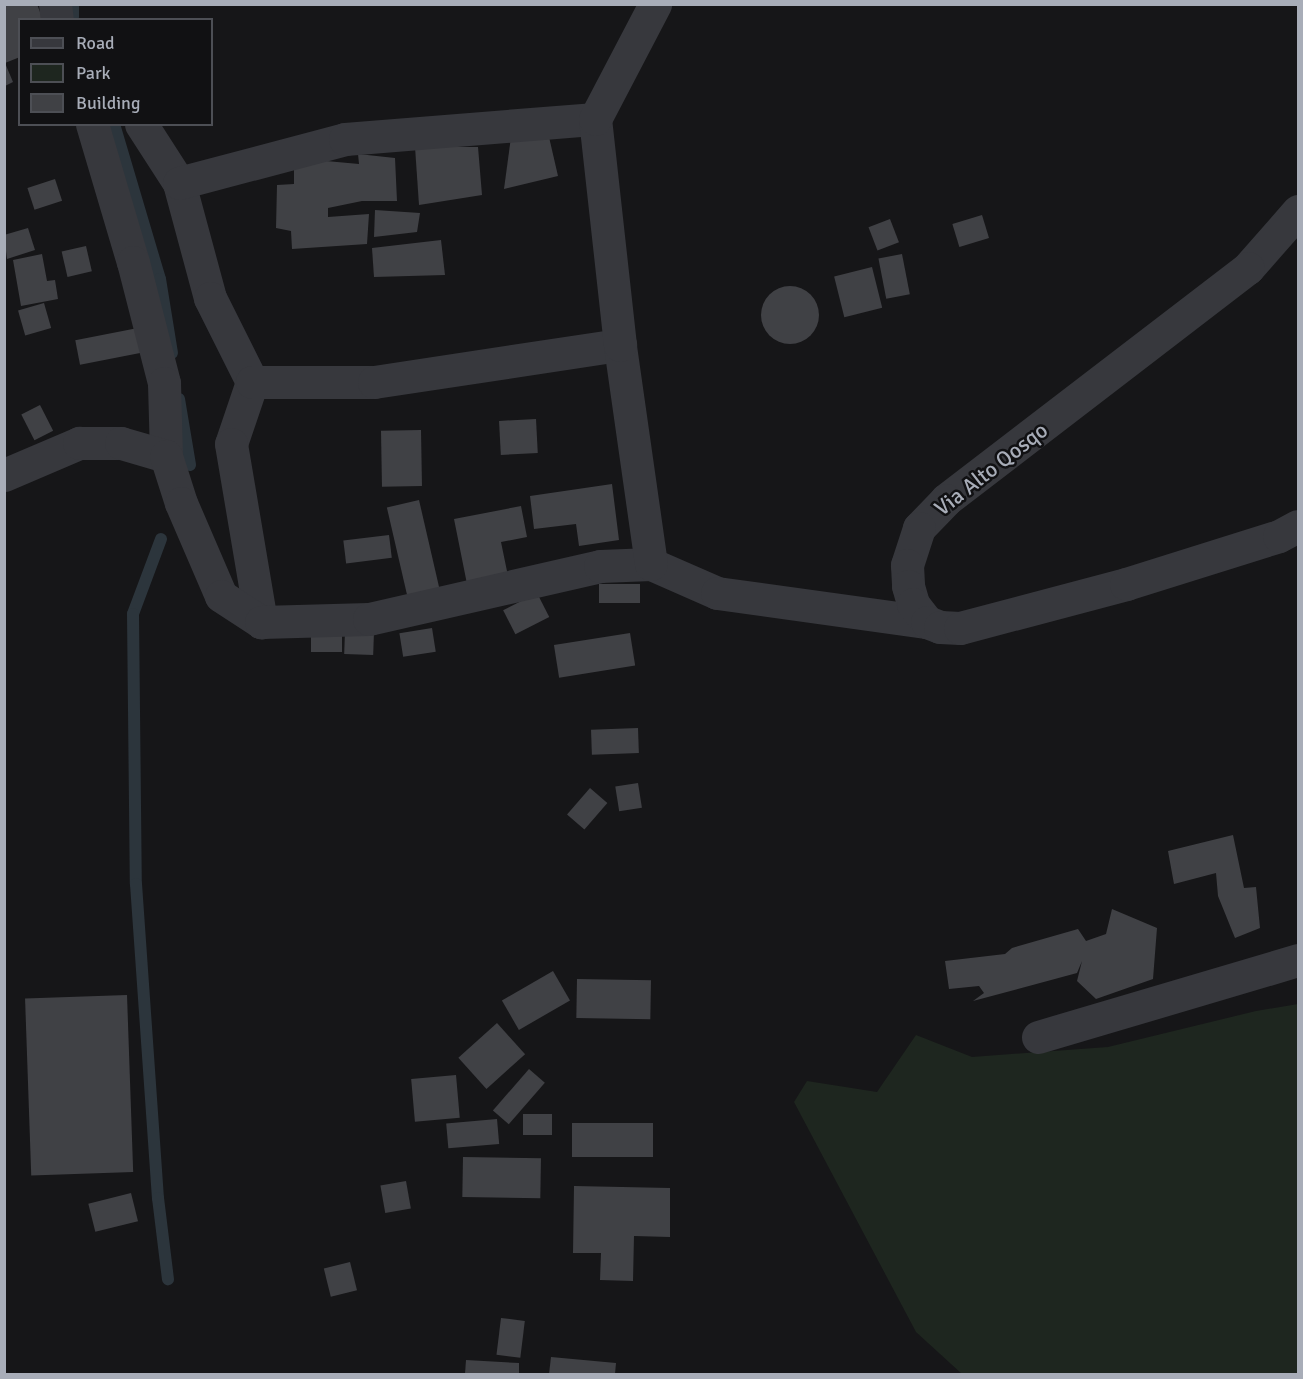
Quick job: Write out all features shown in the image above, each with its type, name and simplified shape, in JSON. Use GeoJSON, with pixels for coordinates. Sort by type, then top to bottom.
{"type":"FeatureCollection","features":[{"type":"Feature","properties":{"kind":"street"},"geometry":{"type":"LineString","coordinates":[[651,564],[620,345],[595,119],[653,5]]}},
{"type":"Feature","properties":{"kind":"street"},"geometry":{"type":"LineString","coordinates":[[178,183],[345,139],[595,119]]}},
{"type":"Feature","properties":{"kind":"street"},"geometry":{"type":"LineString","coordinates":[[93,126],[133,262],[164,383],[166,456],[181,503],[221,596],[261,622],[369,619],[600,566],[651,564],[717,593],[927,622],[940,627],[960,628],[1006,617],[1257,543],[1299,526]]}},
{"type":"Feature","properties":{"kind":"street"},"geometry":{"type":"LineString","coordinates":[[142,126],[178,183],[210,298],[252,382],[231,444],[261,622]]}},
{"type":"Feature","properties":{"kind":"street","name":"Via Alto Qosqo"},"geometry":{"type":"LineString","coordinates":[[927,622],[913,604],[908,586],[907,565],[919,528],[946,501],[1248,268],[1299,210]]}},
{"type":"Feature","properties":{"kind":"street"},"geometry":{"type":"LineString","coordinates":[[252,382],[374,382],[620,345]]}},
{"type":"Feature","properties":{"kind":"street"},"geometry":{"type":"LineString","coordinates":[[4,475],[79,443],[121,443],[166,456]]}},
{"type":"Feature","properties":{"kind":"street"},"geometry":{"type":"LineString","coordinates":[[1038,1037],[1299,960]]}},
{"type":"Feature","properties":{"kind":"green space"},"geometry":{"type":"Polygon","coordinates":[[[1298,1004],[1298,1374],[962,1374],[916,1332],[794,1102],[807,1081],[877,1092],[916,1035],[972,1057],[1108,1047],[1256,1011],[1298,1004]]]}},
{"type":"Feature","properties":{"kind":"building"},"geometry":{"type":"Polygon","coordinates":[[[4,4],[37,4],[42,18],[18,18],[18,58],[5,63],[13,82],[5,86],[4,4]]]}},
{"type":"Feature","properties":{"kind":"building"},"geometry":{"type":"Polygon","coordinates":[[[511,137],[549,137],[558,176],[504,189],[511,137]]]}},
{"type":"Feature","properties":{"kind":"building"},"geometry":{"type":"Polygon","coordinates":[[[415,147],[478,147],[482,195],[419,205],[415,147]]]}},
{"type":"Feature","properties":{"kind":"building"},"geometry":{"type":"Polygon","coordinates":[[[358,154],[395,158],[397,201],[362,201],[328,208],[328,217],[369,214],[367,244],[292,249],[291,231],[276,228],[277,185],[294,184],[294,166],[326,161],[359,164],[358,154]]]}},
{"type":"Feature","properties":{"kind":"building"},"geometry":{"type":"Polygon","coordinates":[[[55,179],[62,201],[35,210],[27,188],[55,179]]]}},
{"type":"Feature","properties":{"kind":"building"},"geometry":{"type":"Polygon","coordinates":[[[375,210],[420,213],[417,232],[374,237],[375,210]]]}},
{"type":"Feature","properties":{"kind":"building"},"geometry":{"type":"Polygon","coordinates":[[[982,215],[989,238],[959,247],[952,224],[982,215]]]}},
{"type":"Feature","properties":{"kind":"building"},"geometry":{"type":"Polygon","coordinates":[[[890,219],[899,242],[877,251],[869,227],[890,219]]]}},
{"type":"Feature","properties":{"kind":"building"},"geometry":{"type":"Polygon","coordinates":[[[28,228],[35,250],[7,259],[4,235],[28,228]]]}},
{"type":"Feature","properties":{"kind":"building"},"geometry":{"type":"Polygon","coordinates":[[[441,240],[445,275],[374,277],[372,248],[441,240]]]}},
{"type":"Feature","properties":{"kind":"building"},"geometry":{"type":"Polygon","coordinates":[[[86,246],[92,271],[67,277],[62,252],[86,246]]]}},
{"type":"Feature","properties":{"kind":"building"},"geometry":{"type":"Polygon","coordinates":[[[42,254],[47,281],[55,280],[58,299],[21,306],[13,260],[42,254]]]}},
{"type":"Feature","properties":{"kind":"building"},"geometry":{"type":"Polygon","coordinates":[[[902,254],[910,294],[886,299],[878,259],[902,254]]]}},
{"type":"Feature","properties":{"kind":"building"},"geometry":{"type":"Polygon","coordinates":[[[872,267],[882,308],[844,317],[834,276],[872,267]]]}},
{"type":"Feature","properties":{"kind":"building"},"geometry":{"type":"Polygon","coordinates":[[[790,286],[801,288],[814,299],[819,315],[817,326],[806,339],[790,344],[779,342],[766,331],[761,315],[763,304],[774,291],[790,286]]]}},
{"type":"Feature","properties":{"kind":"building"},"geometry":{"type":"Polygon","coordinates":[[[44,303],[51,328],[25,335],[18,310],[44,303]]]}},
{"type":"Feature","properties":{"kind":"building"},"geometry":{"type":"Polygon","coordinates":[[[143,327],[148,352],[80,365],[75,340],[143,327]]]}},
{"type":"Feature","properties":{"kind":"building"},"geometry":{"type":"Polygon","coordinates":[[[40,405],[53,431],[34,440],[21,415],[40,405]]]}},
{"type":"Feature","properties":{"kind":"building"},"geometry":{"type":"Polygon","coordinates":[[[536,419],[538,453],[501,455],[499,421],[536,419]]]}},
{"type":"Feature","properties":{"kind":"building"},"geometry":{"type":"Polygon","coordinates":[[[421,430],[422,486],[382,487],[381,431],[421,430]]]}},
{"type":"Feature","properties":{"kind":"building"},"geometry":{"type":"Polygon","coordinates":[[[612,484],[619,540],[579,546],[576,524],[534,529],[530,496],[612,484]]]}},
{"type":"Feature","properties":{"kind":"building"},"geometry":{"type":"Polygon","coordinates":[[[419,500],[440,590],[408,597],[387,507],[419,500]]]}},
{"type":"Feature","properties":{"kind":"building"},"geometry":{"type":"Polygon","coordinates":[[[521,506],[527,537],[501,542],[508,576],[467,584],[454,519],[521,506]]]}},
{"type":"Feature","properties":{"kind":"building"},"geometry":{"type":"Polygon","coordinates":[[[389,535],[392,558],[346,563],[343,541],[389,535]]]}},
{"type":"Feature","properties":{"kind":"building"},"geometry":{"type":"Polygon","coordinates":[[[599,584],[640,584],[640,603],[599,603],[599,584]]]}},
{"type":"Feature","properties":{"kind":"building"},"geometry":{"type":"Polygon","coordinates":[[[537,593],[549,617],[515,634],[503,610],[537,593]]]}},
{"type":"Feature","properties":{"kind":"building"},"geometry":{"type":"Polygon","coordinates":[[[432,628],[436,652],[403,657],[399,633],[432,628]]]}},
{"type":"Feature","properties":{"kind":"building"},"geometry":{"type":"Polygon","coordinates":[[[311,631],[342,631],[342,652],[311,652],[311,631]]]}},
{"type":"Feature","properties":{"kind":"building"},"geometry":{"type":"Polygon","coordinates":[[[345,631],[374,632],[373,655],[344,654],[345,631]]]}},
{"type":"Feature","properties":{"kind":"building"},"geometry":{"type":"Polygon","coordinates":[[[630,633],[635,666],[559,678],[554,645],[630,633]]]}},
{"type":"Feature","properties":{"kind":"building"},"geometry":{"type":"Polygon","coordinates":[[[638,728],[639,753],[592,755],[591,730],[638,728]]]}},
{"type":"Feature","properties":{"kind":"building"},"geometry":{"type":"Polygon","coordinates":[[[638,783],[642,808],[619,811],[615,787],[638,783]]]}},
{"type":"Feature","properties":{"kind":"building"},"geometry":{"type":"Polygon","coordinates":[[[590,788],[607,803],[584,830],[567,814],[590,788]]]}},
{"type":"Feature","properties":{"kind":"building"},"geometry":{"type":"Polygon","coordinates":[[[1233,835],[1244,888],[1256,887],[1260,928],[1235,938],[1218,896],[1216,873],[1174,884],[1168,851],[1233,835]]]}},
{"type":"Feature","properties":{"kind":"building"},"geometry":{"type":"Polygon","coordinates":[[[1112,909],[1157,928],[1153,979],[1096,999],[1077,981],[1082,961],[1077,973],[973,1001],[984,993],[979,986],[949,989],[945,961],[1005,954],[1012,948],[1078,929],[1086,941],[1106,934],[1112,909]]]}},
{"type":"Feature","properties":{"kind":"building"},"geometry":{"type":"Polygon","coordinates":[[[553,971],[570,1000],[519,1030],[502,1000],[553,971]]]}},
{"type":"Feature","properties":{"kind":"building"},"geometry":{"type":"Polygon","coordinates":[[[577,979],[651,980],[650,1019],[576,1018],[577,979]]]}},
{"type":"Feature","properties":{"kind":"building"},"geometry":{"type":"Polygon","coordinates":[[[127,995],[133,1172],[31,1175],[25,999],[127,995]]]}},
{"type":"Feature","properties":{"kind":"building"},"geometry":{"type":"Polygon","coordinates":[[[497,1023],[525,1054],[486,1089],[458,1058],[497,1023]]]}},
{"type":"Feature","properties":{"kind":"building"},"geometry":{"type":"Polygon","coordinates":[[[529,1069],[545,1083],[509,1124],[493,1111],[529,1069]]]}},
{"type":"Feature","properties":{"kind":"building"},"geometry":{"type":"Polygon","coordinates":[[[456,1075],[460,1118],[415,1122],[411,1079],[456,1075]]]}},
{"type":"Feature","properties":{"kind":"building"},"geometry":{"type":"Polygon","coordinates":[[[523,1114],[552,1114],[552,1135],[523,1135],[523,1114]]]}},
{"type":"Feature","properties":{"kind":"building"},"geometry":{"type":"Polygon","coordinates":[[[497,1119],[499,1144],[448,1148],[446,1123],[497,1119]]]}},
{"type":"Feature","properties":{"kind":"building"},"geometry":{"type":"Polygon","coordinates":[[[572,1123],[653,1123],[653,1157],[572,1157],[572,1123]]]}},
{"type":"Feature","properties":{"kind":"building"},"geometry":{"type":"Polygon","coordinates":[[[463,1157],[541,1158],[540,1198],[462,1197],[463,1157]]]}},
{"type":"Feature","properties":{"kind":"building"},"geometry":{"type":"Polygon","coordinates":[[[406,1181],[411,1209],[385,1213],[380,1186],[406,1181]]]}},
{"type":"Feature","properties":{"kind":"building"},"geometry":{"type":"Polygon","coordinates":[[[574,1186],[670,1188],[670,1237],[634,1236],[633,1281],[600,1280],[601,1253],[573,1253],[574,1186]]]}},
{"type":"Feature","properties":{"kind":"building"},"geometry":{"type":"Polygon","coordinates":[[[131,1193],[138,1221],[95,1232],[88,1204],[131,1193]]]}},
{"type":"Feature","properties":{"kind":"building"},"geometry":{"type":"Polygon","coordinates":[[[350,1262],[357,1290],[331,1297],[324,1269],[350,1262]]]}},
{"type":"Feature","properties":{"kind":"building"},"geometry":{"type":"Polygon","coordinates":[[[501,1318],[525,1321],[520,1358],[496,1355],[501,1318]]]}},
{"type":"Feature","properties":{"kind":"building"},"geometry":{"type":"Polygon","coordinates":[[[551,1357],[616,1363],[615,1374],[549,1374],[551,1357]]]}},
{"type":"Feature","properties":{"kind":"building"},"geometry":{"type":"Polygon","coordinates":[[[466,1360],[519,1363],[519,1374],[465,1374],[466,1360]]]}},
{"type":"Feature","properties":{"kind":"waterway"},"geometry":{"type":"LineString","coordinates":[[73,4],[73,17]]}},
{"type":"Feature","properties":{"kind":"waterway"},"geometry":{"type":"LineString","coordinates":[[115,126],[160,279],[172,353]]}},
{"type":"Feature","properties":{"kind":"waterway"},"geometry":{"type":"LineString","coordinates":[[179,399],[190,465]]}},
{"type":"Feature","properties":{"kind":"waterway"},"geometry":{"type":"LineString","coordinates":[[161,539],[133,614],[136,884],[158,1198],[168,1279]]}}]}
